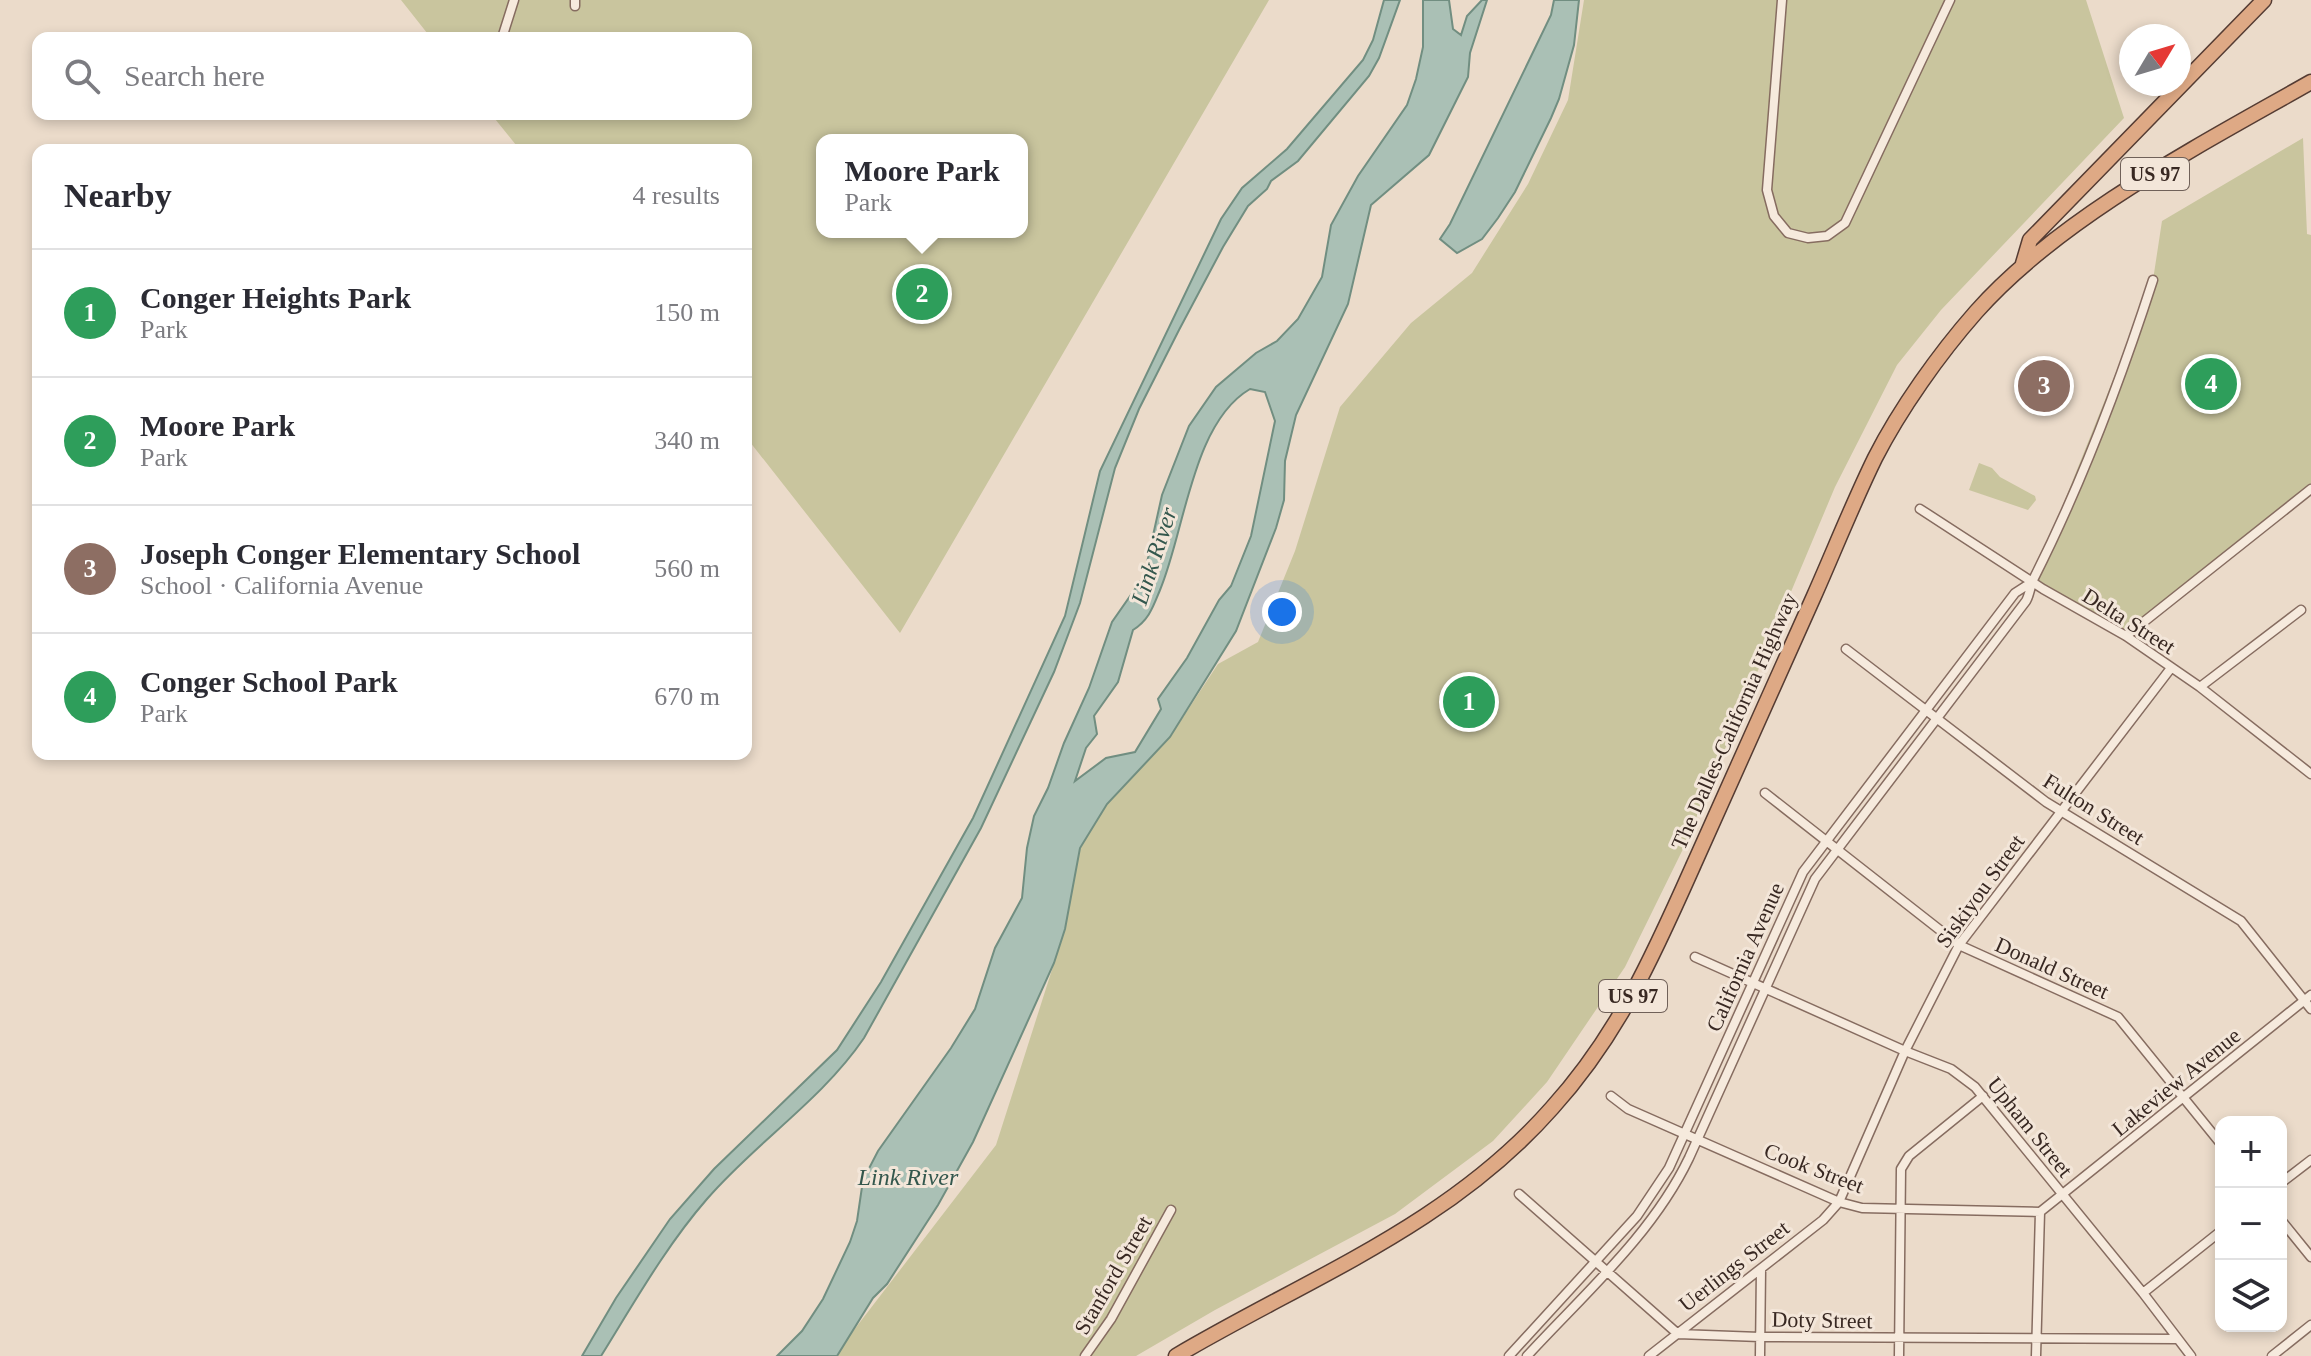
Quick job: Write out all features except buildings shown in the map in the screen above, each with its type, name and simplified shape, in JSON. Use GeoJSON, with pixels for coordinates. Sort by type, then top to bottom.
{"type":"FeatureCollection","features":[{"type":"Feature","properties":{"kind":"highway"},"geometry":{"type":"LineString","coordinates":[[2022,267],[2030,240],[2264,0]]}},
{"type":"Feature","properties":{"kind":"highway","name":"The Dalles-California Highway"},"geometry":{"type":"LineString","coordinates":[[1176,1356],[1365,1255],[1424,1218],[1503,1158],[1571,1086],[1611,1030],[1646,972],[1876,457],[1938,361],[1976,311],[2022,267],[2091,213],[2311,82]]}},
{"type":"Feature","properties":{"kind":"street"},"geometry":{"type":"LineString","coordinates":[[504,32],[514,0]]}},
{"type":"Feature","properties":{"kind":"street"},"geometry":{"type":"LineString","coordinates":[[1782,0],[1767,190],[1774,216],[1788,233],[1808,238],[1827,236],[1845,223],[1950,0]]}},
{"type":"Feature","properties":{"kind":"street","name":"California Avenue"},"geometry":{"type":"LineString","coordinates":[[1527,1356],[1660,1209],[1698,1139],[1807,894],[1836,849],[2026,601],[2032,582],[2063,520],[2120,376],[2153,280]]}},
{"type":"Feature","properties":{"kind":"street"},"geometry":{"type":"LineString","coordinates":[[2126,636],[2311,489]]}},
{"type":"Feature","properties":{"kind":"street","name":"Delta Street"},"geometry":{"type":"LineString","coordinates":[[1920,509],[2032,582],[2126,636],[2200,687],[2311,774]]}},
{"type":"Feature","properties":{"kind":"street","name":"California Avenue"},"geometry":{"type":"LineString","coordinates":[[1509,1356],[1649,1201],[1685,1134],[1795,888],[1826,841],[2015,593],[2032,582]]}},
{"type":"Feature","properties":{"kind":"street"},"geometry":{"type":"LineString","coordinates":[[2200,687],[2301,610]]}},
{"type":"Feature","properties":{"kind":"street","name":"Fulton Street"},"geometry":{"type":"LineString","coordinates":[[1846,649],[2061,812],[2241,921],[2308,998],[2311,1009]]}},
{"type":"Feature","properties":{"kind":"street","name":"Siskiyou Street"},"geometry":{"type":"LineString","coordinates":[[1839,1202],[1905,1051],[1959,945],[2171,668]]}},
{"type":"Feature","properties":{"kind":"street","name":"Donald Street"},"geometry":{"type":"LineString","coordinates":[[1765,793],[1959,945],[2118,1017],[2215,1136]]}},
{"type":"Feature","properties":{"kind":"street","name":"Upham Street"},"geometry":{"type":"LineString","coordinates":[[1695,957],[1951,1069],[1983,1096],[2191,1356]]}},
{"type":"Feature","properties":{"kind":"street","name":"Lakeview Avenue"},"geometry":{"type":"LineString","coordinates":[[2063,1196],[2308,998]]}},
{"type":"Feature","properties":{"kind":"street","name":"Cook Street"},"geometry":{"type":"LineString","coordinates":[[1611,1096],[1628,1109],[1839,1202],[1862,1208],[2040,1212]]}},
{"type":"Feature","properties":{"kind":"street"},"geometry":{"type":"LineString","coordinates":[[1899,1356],[1901,1169],[1909,1156],[1983,1096]]}},
{"type":"Feature","properties":{"kind":"street"},"geometry":{"type":"LineString","coordinates":[[2287,1178],[2311,1160]]}},
{"type":"Feature","properties":{"kind":"street"},"geometry":{"type":"LineString","coordinates":[[1519,1194],[1678,1334]]}},
{"type":"Feature","properties":{"kind":"street"},"geometry":{"type":"LineString","coordinates":[[2036,1356],[2040,1212],[2063,1196]]}},
{"type":"Feature","properties":{"kind":"street","name":"Uerlings Street"},"geometry":{"type":"LineString","coordinates":[[1649,1356],[1823,1220],[1839,1202]]}},
{"type":"Feature","properties":{"kind":"street","name":"Stanford Street"},"geometry":{"type":"LineString","coordinates":[[1085,1356],[1111,1319],[1171,1210]]}},
{"type":"Feature","properties":{"kind":"street"},"geometry":{"type":"LineString","coordinates":[[2287,1227],[2311,1257]]}},
{"type":"Feature","properties":{"kind":"street"},"geometry":{"type":"LineString","coordinates":[[2143,1293],[2215,1236]]}},
{"type":"Feature","properties":{"kind":"street"},"geometry":{"type":"LineString","coordinates":[[1760,1356],[1761,1269]]}},
{"type":"Feature","properties":{"kind":"street"},"geometry":{"type":"LineString","coordinates":[[2272,1356],[2311,1325]]}},
{"type":"Feature","properties":{"kind":"street","name":"Doty Street"},"geometry":{"type":"LineString","coordinates":[[1678,1334],[1899,1339],[2177,1339]]}},
{"type":"Feature","properties":{"kind":"shaded area"},"geometry":{"type":"Polygon","coordinates":[[[401,0],[1269,0],[900,633],[752,445],[752,144],[515,144],[496,120],[752,120],[752,32],[426,32],[401,0]]]}},
{"type":"Feature","properties":{"kind":"shaded area"},"geometry":{"type":"Polygon","coordinates":[[[1584,0],[2086,0],[2124,118],[1941,310],[1897,365],[1835,487],[1683,849],[1625,967],[1547,1082],[1493,1141],[1395,1214],[1136,1356],[834,1356],[996,1145],[1065,929],[1080,848],[1107,804],[1170,737],[1218,664],[1258,642],[1295,551],[1340,407],[1411,323],[1472,273],[1528,184],[1568,100],[1584,0]]]}},
{"type":"Feature","properties":{"kind":"shaded area"},"geometry":{"type":"Polygon","coordinates":[[[2303,138],[2307,234],[2311,235],[2311,489],[2126,636],[2032,582],[2153,280],[2162,221],[2303,138]]]}},
{"type":"Feature","properties":{"kind":"shaded area"},"geometry":{"type":"Polygon","coordinates":[[[1979,463],[1992,468],[2000,477],[2035,496],[2036,500],[2028,510],[1969,490],[1979,463]]]}},
{"type":"Feature","properties":{"kind":"water"},"geometry":{"type":"Polygon","coordinates":[[[1384,0],[1400,0],[1379,58],[1369,76],[1298,161],[1271,181],[1267,189],[1248,206],[1223,247],[1139,409],[1115,468],[1080,603],[1054,672],[981,828],[864,1038],[828,1082],[726,1178],[692,1217],[651,1275],[601,1356],[582,1356],[616,1298],[670,1219],[714,1169],[837,1050],[881,982],[973,818],[1065,616],[1100,471],[1221,219],[1242,188],[1287,149],[1363,60],[1373,40],[1384,0]]]}},
{"type":"Feature","properties":{"kind":"water","name":"Link River"},"geometry":{"type":"Polygon","coordinates":[[[1423,0],[1449,0],[1453,29],[1461,35],[1467,16],[1482,0],[1487,0],[1470,53],[1468,77],[1429,155],[1371,205],[1348,304],[1296,415],[1285,461],[1284,500],[1236,631],[1170,737],[1107,804],[1080,848],[1065,929],[1054,963],[973,1142],[938,1205],[837,1356],[777,1356],[802,1331],[823,1299],[850,1242],[857,1221],[863,1180],[878,1151],[975,1009],[995,948],[1022,898],[1034,816],[1089,688],[1112,622],[1144,576],[1162,495],[1189,426],[1216,387],[1256,353],[1277,341],[1298,319],[1322,277],[1331,225],[1358,176],[1407,105],[1423,47],[1423,0]],[[1250,389],[1231,405],[1215,426],[1193,480],[1160,590],[1147,617],[1133,630],[1118,682],[1094,716],[1097,734],[1086,748],[1075,781],[1106,758],[1135,752],[1161,709],[1158,699],[1187,658],[1219,600],[1231,586],[1251,536],[1275,421],[1265,392],[1250,389]]]}},
{"type":"Feature","properties":{"kind":"water"},"geometry":{"type":"Polygon","coordinates":[[[1554,0],[1579,0],[1574,45],[1559,99],[1515,192],[1498,218],[1482,239],[1457,253],[1440,239],[1551,15],[1554,0]]]}},
{"type":"Feature","properties":{"kind":"place","name":"Moore Park"},"geometry":{"type":"Point","coordinates":[922,294]}},
{"type":"Feature","properties":{"kind":"place","name":"Conger School Park"},"geometry":{"type":"Point","coordinates":[2211,384]}},
{"type":"Feature","properties":{"kind":"place","name":"Joseph Conger Elementary School"},"geometry":{"type":"Point","coordinates":[2044,386]}},
{"type":"Feature","properties":{"kind":"place","name":"Conger Heights Park"},"geometry":{"type":"Point","coordinates":[1469,702]}}]}
